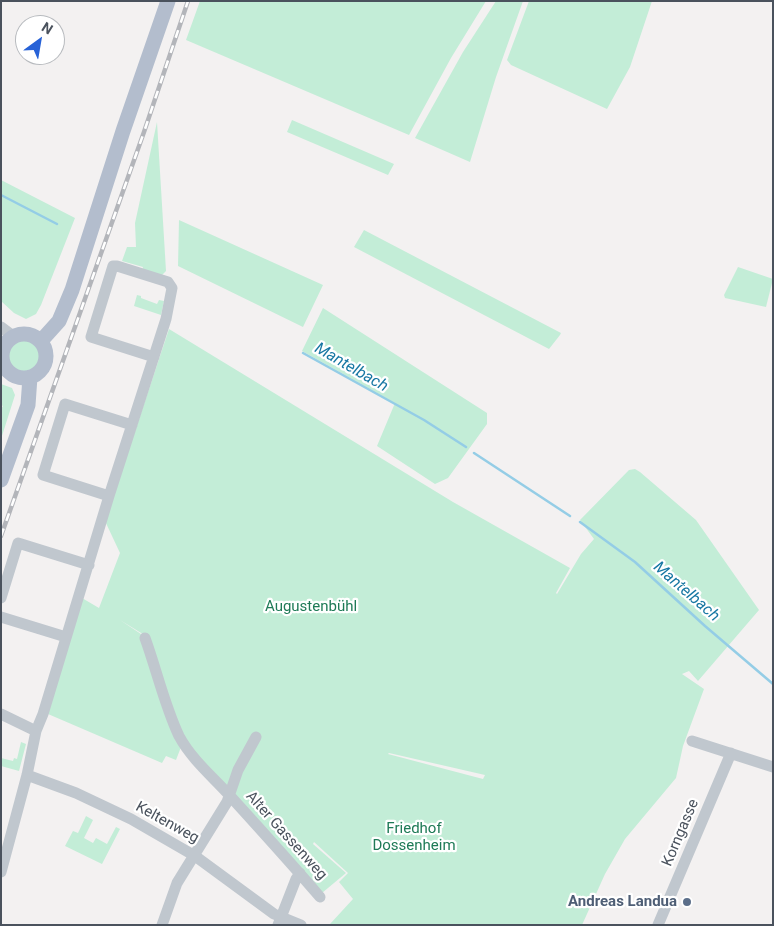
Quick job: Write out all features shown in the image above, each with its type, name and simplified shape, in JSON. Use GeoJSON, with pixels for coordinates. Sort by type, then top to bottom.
{"type":"FeatureCollection","features":[{"type":"Feature","properties":{"kind":"main road"},"geometry":{"type":"LineString","coordinates":[[41,341],[59,321],[72,290],[123,131],[168,1]]}},
{"type":"Feature","properties":{"kind":"main road"},"geometry":{"type":"LineString","coordinates":[[31,334],[41,341],[45,347],[46,362],[37,374],[30,377],[16,376],[3,368],[2,356],[5,337],[31,334]]}},
{"type":"Feature","properties":{"kind":"main road"},"geometry":{"type":"LineString","coordinates":[[1,480],[28,406],[30,377]]}},
{"type":"Feature","properties":{"kind":"street"},"geometry":{"type":"LineString","coordinates":[[1,872],[4,852],[27,775],[36,731],[43,714],[109,496],[154,357],[166,319],[172,288],[168,282],[113,266],[91,337],[154,357]]}},
{"type":"Feature","properties":{"kind":"street"},"geometry":{"type":"LineString","coordinates":[[109,496],[42,475],[66,404],[132,425]]}},
{"type":"Feature","properties":{"kind":"street"},"geometry":{"type":"LineString","coordinates":[[1,598],[18,543],[89,565]]}},
{"type":"Feature","properties":{"kind":"street"},"geometry":{"type":"LineString","coordinates":[[1,617],[66,637]]}},
{"type":"Feature","properties":{"kind":"street","name":"Alter Gassenweg"},"geometry":{"type":"LineString","coordinates":[[145,638],[179,734],[201,766],[230,795],[320,897]]}},
{"type":"Feature","properties":{"kind":"street"},"geometry":{"type":"LineString","coordinates":[[1,714],[36,731]]}},
{"type":"Feature","properties":{"kind":"street"},"geometry":{"type":"LineString","coordinates":[[162,925],[177,883],[227,802],[238,770],[256,737]]}},
{"type":"Feature","properties":{"kind":"street"},"geometry":{"type":"LineString","coordinates":[[692,741],[773,767]]}},
{"type":"Feature","properties":{"kind":"street","name":"Korngasse"},"geometry":{"type":"LineString","coordinates":[[658,925],[732,753]]}},
{"type":"Feature","properties":{"kind":"street","name":"Keltenweg"},"geometry":{"type":"LineString","coordinates":[[27,775],[76,793],[131,819],[195,856],[280,921],[301,925]]}},
{"type":"Feature","properties":{"kind":"street"},"geometry":{"type":"LineString","coordinates":[[280,921],[300,873]]}},
{"type":"Feature","properties":{"kind":"green space"},"geometry":{"type":"Polygon","coordinates":[[[200,1],[486,1],[451,58],[409,135],[186,40],[200,1]]]}},
{"type":"Feature","properties":{"kind":"green space"},"geometry":{"type":"Polygon","coordinates":[[[496,1],[523,1],[496,77],[470,162],[415,138],[463,52],[496,1]]]}},
{"type":"Feature","properties":{"kind":"green space"},"geometry":{"type":"Polygon","coordinates":[[[529,1],[652,1],[630,67],[607,109],[511,65],[507,60],[529,1]]]}},
{"type":"Feature","properties":{"kind":"green space"},"geometry":{"type":"Polygon","coordinates":[[[292,120],[394,164],[388,175],[287,132],[292,120]]]}},
{"type":"Feature","properties":{"kind":"green space"},"geometry":{"type":"Polygon","coordinates":[[[157,122],[166,271],[160,277],[142,271],[143,267],[122,261],[127,247],[136,247],[135,223],[157,122]]]}},
{"type":"Feature","properties":{"kind":"green space"},"geometry":{"type":"Polygon","coordinates":[[[1,180],[75,218],[41,305],[36,314],[26,319],[14,313],[1,301],[1,180]]]}},
{"type":"Feature","properties":{"kind":"green space"},"geometry":{"type":"Polygon","coordinates":[[[179,220],[323,285],[303,327],[178,266],[179,220]]]}},
{"type":"Feature","properties":{"kind":"green space"},"geometry":{"type":"Polygon","coordinates":[[[364,230],[561,333],[560,335],[549,349],[354,247],[364,230]]]}},
{"type":"Feature","properties":{"kind":"green space"},"geometry":{"type":"Polygon","coordinates":[[[738,267],[773,279],[766,307],[725,298],[724,295],[738,267]]]}},
{"type":"Feature","properties":{"kind":"green space"},"geometry":{"type":"Polygon","coordinates":[[[137,295],[157,304],[159,300],[164,301],[161,315],[134,306],[137,295]]]}},
{"type":"Feature","properties":{"kind":"green space"},"geometry":{"type":"Polygon","coordinates":[[[323,308],[487,413],[487,424],[448,478],[435,484],[377,446],[395,403],[302,351],[323,308]]]}},
{"type":"Feature","properties":{"kind":"green space","name":"Augustenbühl"},"geometry":{"type":"Polygon","coordinates":[[[169,329],[453,502],[570,568],[557,594],[581,554],[594,539],[580,520],[629,470],[635,469],[696,520],[759,610],[698,681],[689,671],[682,674],[704,689],[683,746],[676,778],[625,839],[605,874],[582,925],[330,924],[353,899],[339,882],[348,873],[314,842],[313,844],[346,873],[322,893],[193,753],[179,728],[146,636],[120,620],[141,634],[158,690],[181,747],[176,760],[166,756],[162,763],[48,714],[82,598],[99,608],[120,553],[105,521],[169,329]],[[389,753],[388,754],[483,779],[485,775],[389,753]]]}},
{"type":"Feature","properties":{"kind":"green space"},"geometry":{"type":"Polygon","coordinates":[[[25,337],[39,342],[44,356],[39,370],[25,375],[11,370],[6,356],[11,342],[25,337]]]}},
{"type":"Feature","properties":{"kind":"green space"},"geometry":{"type":"Polygon","coordinates":[[[1,384],[12,388],[15,395],[1,439],[1,409],[3,406],[1,405],[1,384]]]}},
{"type":"Feature","properties":{"kind":"green space"},"geometry":{"type":"Polygon","coordinates":[[[21,742],[26,744],[19,771],[1,766],[1,758],[13,761],[14,758],[17,759],[21,742]]]}},
{"type":"Feature","properties":{"kind":"green space"},"geometry":{"type":"Polygon","coordinates":[[[86,816],[93,820],[84,838],[93,843],[96,838],[107,844],[116,827],[120,829],[102,864],[65,846],[73,831],[78,833],[86,816]]]}},
{"type":"Feature","properties":{"kind":"waterway","name":"Mantelbach"},"geometry":{"type":"LineString","coordinates":[[1,195],[57,224]]}},
{"type":"Feature","properties":{"kind":"waterway","name":"Mantelbach"},"geometry":{"type":"LineString","coordinates":[[303,353],[424,420],[466,447]]}},
{"type":"Feature","properties":{"kind":"waterway","name":"Mantelbach"},"geometry":{"type":"LineString","coordinates":[[474,453],[570,516]]}},
{"type":"Feature","properties":{"kind":"waterway","name":"Mantelbach"},"geometry":{"type":"LineString","coordinates":[[580,522],[635,562],[705,626],[773,684]]}},
{"type":"Feature","properties":{"kind":"railway"},"geometry":{"type":"LineString","coordinates":[[1,536],[144,132],[188,1]]}},
{"type":"Feature","properties":{"kind":"place","name":"Andreas Landua"},"geometry":{"type":"Point","coordinates":[687,902]}},
{"type":"Feature","properties":{"kind":"park label","name":"Friedhof Dossenheim"},"geometry":{"type":"Point","coordinates":[414,838]}}]}
